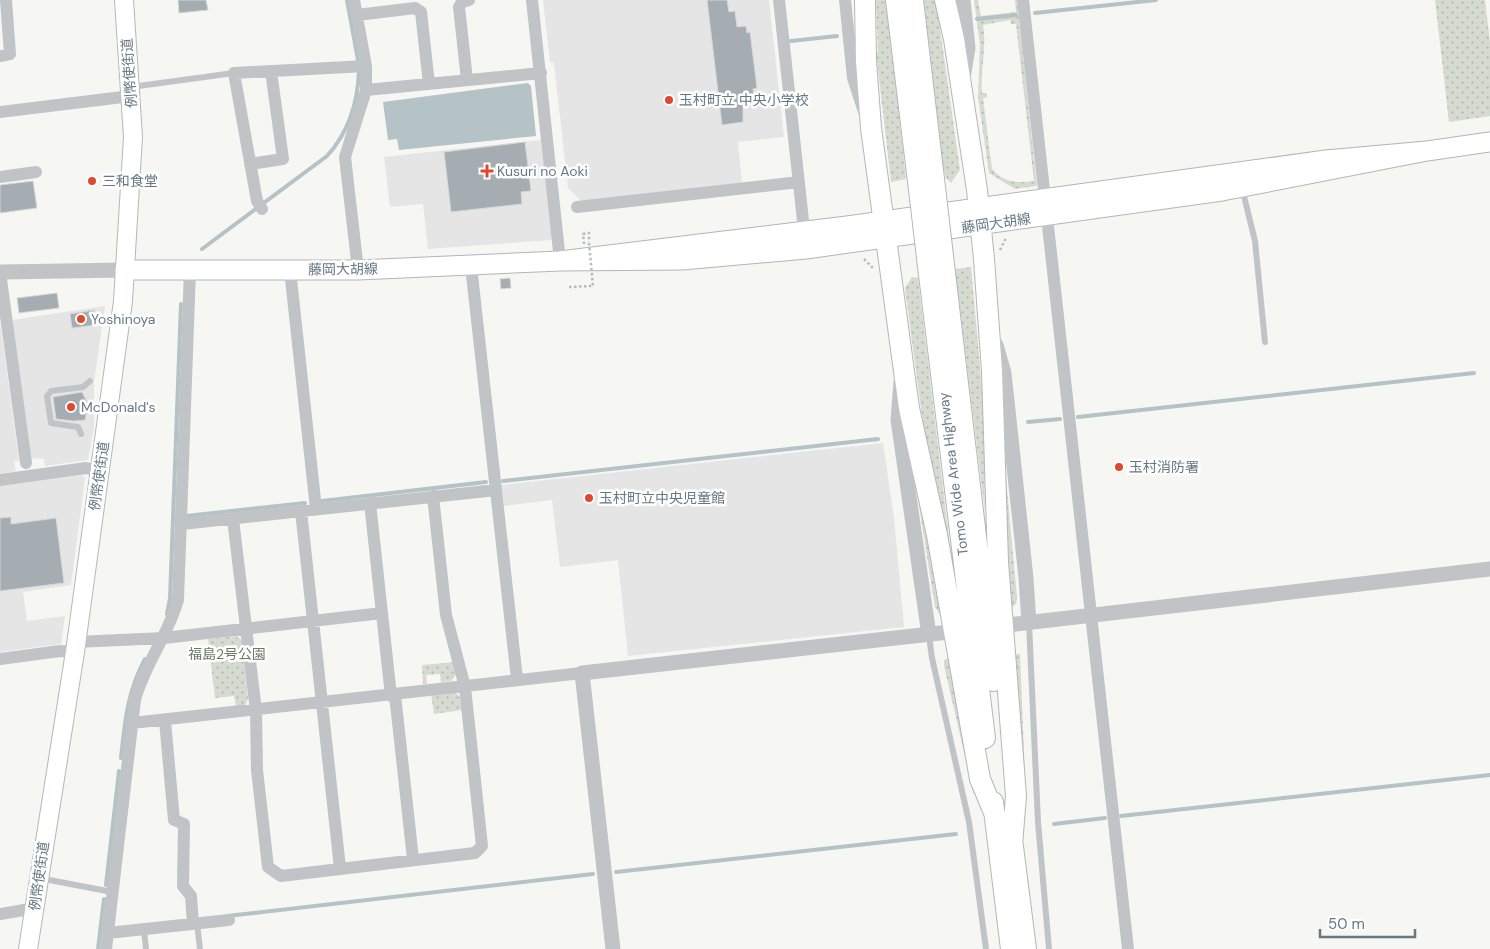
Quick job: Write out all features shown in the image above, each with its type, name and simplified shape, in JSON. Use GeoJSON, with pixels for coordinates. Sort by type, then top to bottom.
{"type":"FeatureCollection","features":[{"type":"Feature","properties":{"kind":"highway"},"geometry":{"type":"LineString","coordinates":[[866,0],[866,61],[871,128],[886,223],[903,367],[915,441],[937,535],[980,779],[995,815]]}},
{"type":"Feature","properties":{"kind":"highway","name":"Tomo Wide Area Highway"},"geometry":{"type":"LineString","coordinates":[[896,0],[928,197]]}},
{"type":"Feature","properties":{"kind":"highway","name":"Tomo Wide Area Highway"},"geometry":{"type":"LineString","coordinates":[[913,0],[928,197],[1010,949]]}},
{"type":"Feature","properties":{"kind":"highway"},"geometry":{"type":"LineString","coordinates":[[945,0],[954,39],[990,332],[998,562],[1016,796],[1012,845]]}},
{"type":"Feature","properties":{"kind":"highway","name":"Tomo Wide Area Highway"},"geometry":{"type":"LineString","coordinates":[[935,257],[1026,949]]}},
{"type":"Feature","properties":{"kind":"main road","name":"例幣使街道"},"geometry":{"type":"LineString","coordinates":[[28,949],[75,647],[100,471],[125,270],[133,137],[124,0]]}},
{"type":"Feature","properties":{"kind":"main road","name":"藤岡大胡線"},"geometry":{"type":"LineString","coordinates":[[125,270],[358,270],[560,261],[690,260],[806,241],[886,223],[977,222],[1045,206],[1110,195],[1166,192],[1198,194],[1241,180],[1326,160],[1427,151],[1490,142]]}},
{"type":"Feature","properties":{"kind":"main road","name":"藤岡大胡線"},"geometry":{"type":"LineString","coordinates":[[1045,206],[1241,180]]}},
{"type":"Feature","properties":{"kind":"main road","name":"藤岡大胡線"},"geometry":{"type":"LineString","coordinates":[[886,223],[977,222]]}},
{"type":"Feature","properties":{"kind":"main road","name":"藤岡大胡線"},"geometry":{"type":"LineString","coordinates":[[560,261],[655,250],[806,241]]}},
{"type":"Feature","properties":{"kind":"street"},"geometry":{"type":"LineString","coordinates":[[0,56],[10,54],[6,0]]}},
{"type":"Feature","properties":{"kind":"street"},"geometry":{"type":"LineString","coordinates":[[354,0],[366,66],[366,90],[345,157],[358,270]]}},
{"type":"Feature","properties":{"kind":"street"},"geometry":{"type":"LineString","coordinates":[[467,80],[459,6],[462,2],[469,0]]}},
{"type":"Feature","properties":{"kind":"street"},"geometry":{"type":"LineString","coordinates":[[532,0],[560,261]]}},
{"type":"Feature","properties":{"kind":"street"},"geometry":{"type":"LineString","coordinates":[[779,0],[806,241]]}},
{"type":"Feature","properties":{"kind":"street"},"geometry":{"type":"LineString","coordinates":[[845,0],[853,78],[871,128]]}},
{"type":"Feature","properties":{"kind":"street"},"geometry":{"type":"LineString","coordinates":[[960,85],[967,63],[968,48],[963,0]]}},
{"type":"Feature","properties":{"kind":"street"},"geometry":{"type":"LineString","coordinates":[[1023,0],[1128,949]]}},
{"type":"Feature","properties":{"kind":"street"},"geometry":{"type":"LineString","coordinates":[[357,15],[415,8],[421,12],[429,84]]}},
{"type":"Feature","properties":{"kind":"street"},"geometry":{"type":"LineString","coordinates":[[260,205],[250,164],[234,73],[366,66]]}},
{"type":"Feature","properties":{"kind":"street"},"geometry":{"type":"LineString","coordinates":[[250,164],[283,159],[271,70]]}},
{"type":"Feature","properties":{"kind":"street"},"geometry":{"type":"LineString","coordinates":[[366,90],[541,73]]}},
{"type":"Feature","properties":{"kind":"street"},"geometry":{"type":"LineString","coordinates":[[0,112],[131,91]]}},
{"type":"Feature","properties":{"kind":"street"},"geometry":{"type":"LineString","coordinates":[[0,177],[36,172]]}},
{"type":"Feature","properties":{"kind":"street"},"geometry":{"type":"LineString","coordinates":[[577,207],[799,182]]}},
{"type":"Feature","properties":{"kind":"street"},"geometry":{"type":"LineString","coordinates":[[471,266],[517,679]]}},
{"type":"Feature","properties":{"kind":"street"},"geometry":{"type":"LineString","coordinates":[[26,463],[0,272],[125,270]]}},
{"type":"Feature","properties":{"kind":"street"},"geometry":{"type":"LineString","coordinates":[[106,949],[135,700],[142,679],[164,638],[178,600],[190,270]]}},
{"type":"Feature","properties":{"kind":"street"},"geometry":{"type":"LineString","coordinates":[[290,270],[316,509]]}},
{"type":"Feature","properties":{"kind":"street"},"geometry":{"type":"LineString","coordinates":[[990,332],[1004,372],[1026,578],[1028,623]]}},
{"type":"Feature","properties":{"kind":"street"},"geometry":{"type":"LineString","coordinates":[[903,367],[898,399],[898,420],[918,571],[929,635]]}},
{"type":"Feature","properties":{"kind":"street"},"geometry":{"type":"LineString","coordinates":[[0,480],[86,468],[100,471]]}},
{"type":"Feature","properties":{"kind":"street"},"geometry":{"type":"LineString","coordinates":[[182,524],[496,490]]}},
{"type":"Feature","properties":{"kind":"street"},"geometry":{"type":"LineString","coordinates":[[233,519],[256,711],[257,770],[268,867],[281,876],[413,859],[475,854],[482,846],[465,687],[446,615],[433,496]]}},
{"type":"Feature","properties":{"kind":"street"},"geometry":{"type":"LineString","coordinates":[[370,503],[413,859]]}},
{"type":"Feature","properties":{"kind":"street"},"geometry":{"type":"LineString","coordinates":[[301,511],[340,868]]}},
{"type":"Feature","properties":{"kind":"street"},"geometry":{"type":"LineString","coordinates":[[1008,625],[1490,569]]}},
{"type":"Feature","properties":{"kind":"street"},"geometry":{"type":"LineString","coordinates":[[0,659],[60,651],[75,647],[382,613]]}},
{"type":"Feature","properties":{"kind":"street"},"geometry":{"type":"LineString","coordinates":[[132,724],[393,696],[517,679],[949,632]]}},
{"type":"Feature","properties":{"kind":"street"},"geometry":{"type":"LineString","coordinates":[[582,673],[613,949]]}},
{"type":"Feature","properties":{"kind":"street"},"geometry":{"type":"LineString","coordinates":[[165,721],[174,820],[184,824],[183,886],[191,896],[195,924]]}},
{"type":"Feature","properties":{"kind":"street"},"geometry":{"type":"LineString","coordinates":[[0,914],[24,910],[34,912]]}},
{"type":"Feature","properties":{"kind":"street"},"geometry":{"type":"LineString","coordinates":[[108,933],[229,920]]}},
{"type":"Feature","properties":{"kind":"lane"},"geometry":{"type":"LineString","coordinates":[[131,91],[234,73]]}},
{"type":"Feature","properties":{"kind":"lane"},"geometry":{"type":"LineString","coordinates":[[1241,180],[1255,241],[1264,342]]}},
{"type":"Feature","properties":{"kind":"lane"},"geometry":{"type":"LineString","coordinates":[[81,434],[78,427],[51,423],[47,396],[51,391],[83,387],[90,381]]}},
{"type":"Feature","properties":{"kind":"lane"},"geometry":{"type":"LineString","coordinates":[[1028,623],[1038,822],[1049,949]]}},
{"type":"Feature","properties":{"kind":"lane"},"geometry":{"type":"LineString","coordinates":[[929,635],[932,658],[969,822],[986,949]]}},
{"type":"Feature","properties":{"kind":"lane"},"geometry":{"type":"LineString","coordinates":[[38,878],[112,892]]}},
{"type":"Feature","properties":{"kind":"lane"},"geometry":{"type":"LineString","coordinates":[[195,924],[200,949]]}},
{"type":"Feature","properties":{"kind":"lane"},"geometry":{"type":"LineString","coordinates":[[144,930],[146,949]]}},
{"type":"Feature","properties":{"kind":"path"},"geometry":{"type":"LineString","coordinates":[[569,287],[593,286],[589,233],[583,234],[584,243]]}},
{"type":"Feature","properties":{"kind":"shaded area","name":"玉村町立 中央小学校"},"geometry":{"type":"Polygon","coordinates":[[[543,0],[769,0],[784,137],[738,142],[742,183],[581,201],[568,188],[554,63],[550,62],[543,0]]]}},
{"type":"Feature","properties":{"kind":"shaded area"},"geometry":{"type":"Polygon","coordinates":[[[528,83],[531,86],[536,136],[399,150],[397,139],[388,140],[383,102],[528,83]]]}},
{"type":"Feature","properties":{"kind":"shaded area"},"geometry":{"type":"Polygon","coordinates":[[[541,140],[552,239],[550,240],[428,249],[423,204],[390,207],[384,157],[541,140]]]}},
{"type":"Feature","properties":{"kind":"shaded area"},"geometry":{"type":"Polygon","coordinates":[[[105,306],[94,382],[94,427],[88,460],[45,466],[44,459],[31,458],[12,320],[105,306]]]}},
{"type":"Feature","properties":{"kind":"shaded area"},"geometry":{"type":"Polygon","coordinates":[[[0,321],[19,461],[14,461],[16,471],[0,474],[0,321]]]}},
{"type":"Feature","properties":{"kind":"shaded area"},"geometry":{"type":"Polygon","coordinates":[[[883,443],[894,518],[904,627],[628,656],[618,560],[560,567],[552,500],[504,506],[501,485],[883,443]]]}},
{"type":"Feature","properties":{"kind":"shaded area"},"geometry":{"type":"Polygon","coordinates":[[[81,475],[85,478],[71,585],[23,592],[27,621],[65,616],[61,644],[0,652],[0,486],[81,475]]]}},
{"type":"Feature","properties":{"kind":"green space"},"geometry":{"type":"Polygon","coordinates":[[[876,0],[887,0],[906,179],[891,182],[876,52],[878,52],[876,0]]]}},
{"type":"Feature","properties":{"kind":"green space"},"geometry":{"type":"Polygon","coordinates":[[[924,0],[936,0],[960,170],[951,183],[946,178],[943,168],[924,0]]]}},
{"type":"Feature","properties":{"kind":"green space"},"geometry":{"type":"Polygon","coordinates":[[[974,0],[978,0],[981,16],[1016,12],[1015,0],[1017,0],[1037,186],[1015,189],[989,173],[978,97],[980,45],[974,0]],[[1010,20],[983,25],[982,93],[987,93],[987,97],[983,98],[992,169],[1001,177],[1011,181],[1034,181],[1016,24],[1011,24],[1010,20]]]}},
{"type":"Feature","properties":{"kind":"green space"},"geometry":{"type":"Polygon","coordinates":[[[1435,0],[1485,0],[1490,42],[1490,116],[1449,122],[1435,0]]]}},
{"type":"Feature","properties":{"kind":"green space"},"geometry":{"type":"Polygon","coordinates":[[[971,267],[983,400],[985,512],[955,269],[971,267]]]}},
{"type":"Feature","properties":{"kind":"green space"},"geometry":{"type":"Polygon","coordinates":[[[912,277],[918,278],[950,547],[924,431],[905,288],[912,277]]]}},
{"type":"Feature","properties":{"kind":"green space"},"geometry":{"type":"Polygon","coordinates":[[[997,382],[1017,597],[1016,604],[1007,612],[997,382]]]}},
{"type":"Feature","properties":{"kind":"green space"},"geometry":{"type":"Polygon","coordinates":[[[906,423],[930,525],[942,618],[935,607],[906,423]]]}},
{"type":"Feature","properties":{"kind":"green space","name":"福島2号公園"},"geometry":{"type":"Polygon","coordinates":[[[236,636],[242,640],[248,699],[245,706],[236,707],[234,696],[215,698],[208,639],[236,636]]]}},
{"type":"Feature","properties":{"kind":"green space"},"geometry":{"type":"Polygon","coordinates":[[[1014,654],[1020,654],[1025,777],[1014,654]]]}},
{"type":"Feature","properties":{"kind":"green space"},"geometry":{"type":"Polygon","coordinates":[[[949,658],[974,795],[944,666],[944,660],[949,658]]]}},
{"type":"Feature","properties":{"kind":"green space"},"geometry":{"type":"Polygon","coordinates":[[[454,662],[458,672],[451,681],[441,682],[440,674],[426,675],[427,684],[423,684],[422,665],[454,662]]]}},
{"type":"Feature","properties":{"kind":"green space"},"geometry":{"type":"Polygon","coordinates":[[[453,690],[460,697],[462,710],[434,714],[431,693],[453,690]]]}},
{"type":"Feature","properties":{"kind":"building"},"geometry":{"type":"Polygon","coordinates":[[[178,0],[206,0],[208,10],[179,13],[178,0]]]}},
{"type":"Feature","properties":{"kind":"building"},"geometry":{"type":"Polygon","coordinates":[[[707,0],[727,0],[729,12],[735,11],[737,27],[746,26],[747,33],[750,32],[757,88],[753,89],[754,97],[743,99],[743,122],[722,125],[707,0]]]}},
{"type":"Feature","properties":{"kind":"building","name":"Kusuri no Aoki"},"geometry":{"type":"Polygon","coordinates":[[[525,142],[531,191],[521,192],[522,204],[451,212],[444,152],[525,142]]]}},
{"type":"Feature","properties":{"kind":"building"},"geometry":{"type":"Polygon","coordinates":[[[33,181],[37,208],[0,213],[0,185],[33,181]]]}},
{"type":"Feature","properties":{"kind":"building"},"geometry":{"type":"Polygon","coordinates":[[[510,278],[511,288],[501,289],[500,279],[510,278]]]}},
{"type":"Feature","properties":{"kind":"building"},"geometry":{"type":"Polygon","coordinates":[[[57,293],[59,308],[19,313],[17,298],[57,293]]]}},
{"type":"Feature","properties":{"kind":"building"},"geometry":{"type":"Polygon","coordinates":[[[94,310],[96,325],[72,328],[70,314],[94,310]]]}},
{"type":"Feature","properties":{"kind":"building"},"geometry":{"type":"Polygon","coordinates":[[[82,392],[88,404],[85,420],[56,419],[53,397],[82,392]]]}},
{"type":"Feature","properties":{"kind":"building"},"geometry":{"type":"Polygon","coordinates":[[[11,517],[11,524],[56,518],[64,583],[0,591],[0,518],[11,517]]]}},
{"type":"Feature","properties":{"kind":"waterway"},"geometry":{"type":"LineString","coordinates":[[347,0],[358,60]]}},
{"type":"Feature","properties":{"kind":"waterway"},"geometry":{"type":"LineString","coordinates":[[1035,13],[1156,0]]}},
{"type":"Feature","properties":{"kind":"waterway"},"geometry":{"type":"LineString","coordinates":[[977,19],[1016,15]]}},
{"type":"Feature","properties":{"kind":"waterway"},"geometry":{"type":"LineString","coordinates":[[791,41],[837,36]]}},
{"type":"Feature","properties":{"kind":"waterway"},"geometry":{"type":"LineString","coordinates":[[202,249],[327,156],[335,147],[351,116],[357,94],[359,70]]}},
{"type":"Feature","properties":{"kind":"waterway"},"geometry":{"type":"LineString","coordinates":[[167,614],[170,599],[181,304]]}},
{"type":"Feature","properties":{"kind":"waterway"},"geometry":{"type":"LineString","coordinates":[[1078,417],[1474,373]]}},
{"type":"Feature","properties":{"kind":"waterway"},"geometry":{"type":"LineString","coordinates":[[1028,422],[1060,419]]}},
{"type":"Feature","properties":{"kind":"waterway"},"geometry":{"type":"LineString","coordinates":[[503,481],[878,439]]}},
{"type":"Feature","properties":{"kind":"waterway"},"geometry":{"type":"LineString","coordinates":[[322,501],[486,482]]}},
{"type":"Feature","properties":{"kind":"waterway"},"geometry":{"type":"LineString","coordinates":[[186,516],[305,503]]}},
{"type":"Feature","properties":{"kind":"waterway"},"geometry":{"type":"LineString","coordinates":[[121,758],[131,696],[145,659]]}},
{"type":"Feature","properties":{"kind":"waterway"},"geometry":{"type":"LineString","coordinates":[[106,885],[119,771]]}},
{"type":"Feature","properties":{"kind":"waterway"},"geometry":{"type":"LineString","coordinates":[[1121,816],[1490,775]]}},
{"type":"Feature","properties":{"kind":"waterway"},"geometry":{"type":"LineString","coordinates":[[1054,824],[1105,818]]}},
{"type":"Feature","properties":{"kind":"waterway"},"geometry":{"type":"LineString","coordinates":[[616,872],[956,834]]}},
{"type":"Feature","properties":{"kind":"waterway"},"geometry":{"type":"LineString","coordinates":[[227,916],[593,874]]}},
{"type":"Feature","properties":{"kind":"waterway"},"geometry":{"type":"LineString","coordinates":[[98,949],[104,899]]}},
{"type":"Feature","properties":{"kind":"place","name":"玉村町立 中央小学校"},"geometry":{"type":"Point","coordinates":[669,100]}},
{"type":"Feature","properties":{"kind":"place","name":"Kusuri no Aoki"},"geometry":{"type":"Point","coordinates":[487,171]}},
{"type":"Feature","properties":{"kind":"place","name":"三和食堂"},"geometry":{"type":"Point","coordinates":[92,181]}},
{"type":"Feature","properties":{"kind":"place","name":"Yoshinoya"},"geometry":{"type":"Point","coordinates":[81,319]}},
{"type":"Feature","properties":{"kind":"place","name":"McDonald's"},"geometry":{"type":"Point","coordinates":[71,407]}},
{"type":"Feature","properties":{"kind":"place","name":"玉村消防署"},"geometry":{"type":"Point","coordinates":[1119,467]}},
{"type":"Feature","properties":{"kind":"place","name":"玉村町立中央児童館"},"geometry":{"type":"Point","coordinates":[589,498]}}]}
